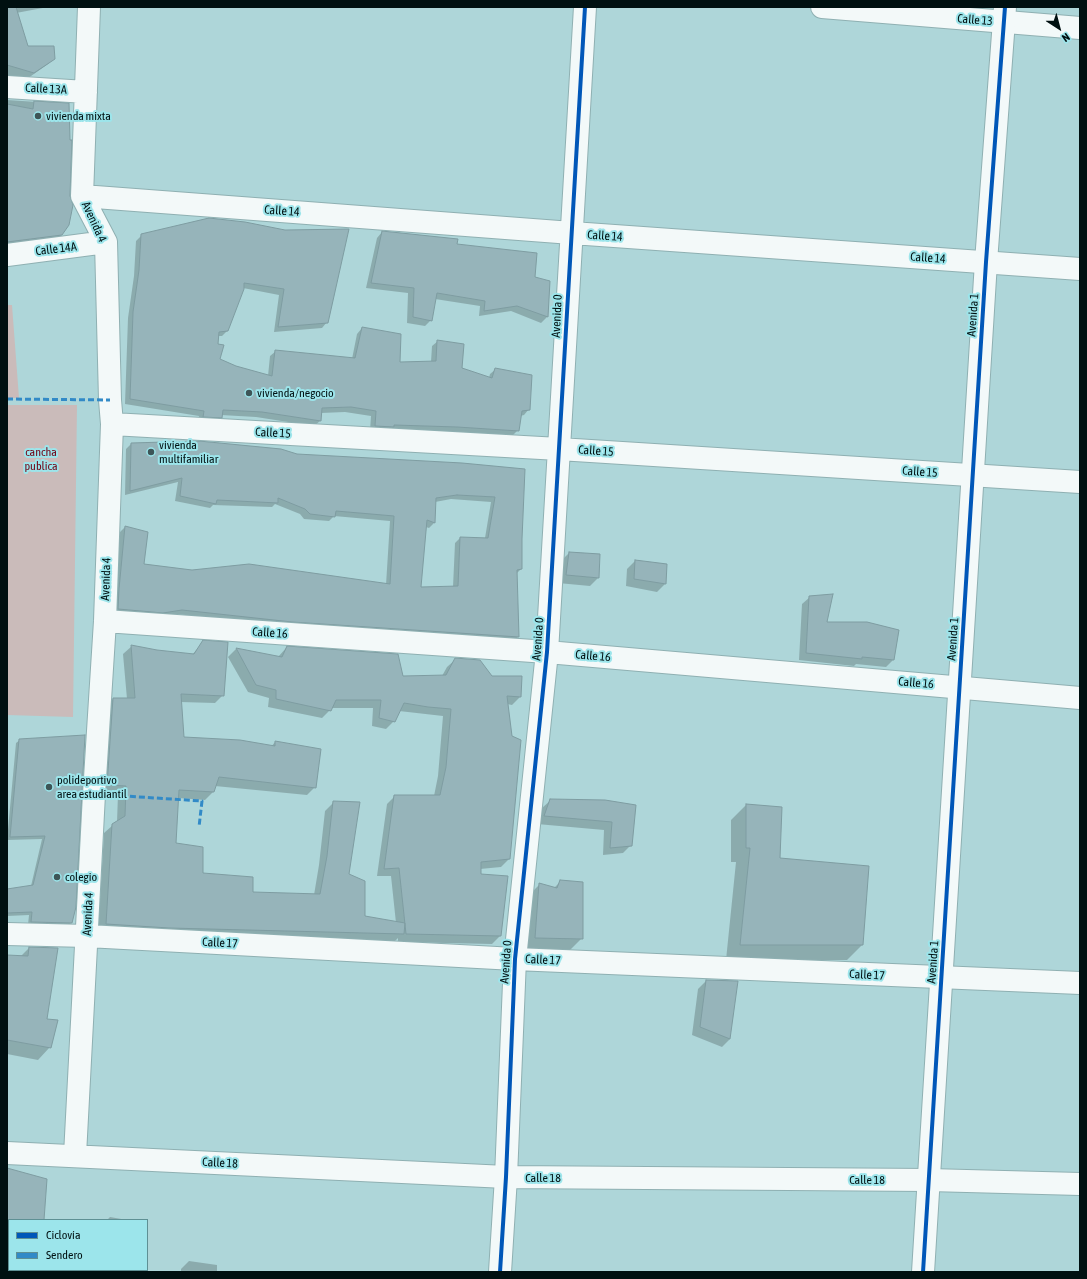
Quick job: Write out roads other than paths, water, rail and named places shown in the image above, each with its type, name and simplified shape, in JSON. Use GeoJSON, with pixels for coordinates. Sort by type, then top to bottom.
{"type":"FeatureCollection","features":[{"type":"Feature","properties":{"kind":"street","name":"Avenida 4"},"geometry":{"type":"LineString","coordinates":[[74,1156],[105,621],[112,424],[106,242],[82,196],[89,7]]}},
{"type":"Feature","properties":{"kind":"street","name":"Avenida 0"},"geometry":{"type":"LineString","coordinates":[[500,1272],[506,1177],[515,959],[547,652],[585,7]]}},
{"type":"Feature","properties":{"kind":"street","name":"Calle 13"},"geometry":{"type":"LineString","coordinates":[[822,7],[1005,15],[1080,28]]}},
{"type":"Feature","properties":{"kind":"street","name":"Avenida 1"},"geometry":{"type":"LineString","coordinates":[[923,1272],[986,262],[1005,15]]}},
{"type":"Feature","properties":{"kind":"street","name":"Calle 13A"},"geometry":{"type":"LineString","coordinates":[[7,87],[86,92]]}},
{"type":"Feature","properties":{"kind":"street","name":"Calle 14"},"geometry":{"type":"LineString","coordinates":[[82,196],[572,234],[1080,269]]}},
{"type":"Feature","properties":{"kind":"street","name":"Calle 14A"},"geometry":{"type":"LineString","coordinates":[[7,255],[106,242]]}},
{"type":"Feature","properties":{"kind":"street","name":"Calle 15"},"geometry":{"type":"LineString","coordinates":[[112,424],[559,449],[1080,482]]}},
{"type":"Feature","properties":{"kind":"street","name":"Calle 16"},"geometry":{"type":"LineString","coordinates":[[105,621],[547,652],[1080,698]]}},
{"type":"Feature","properties":{"kind":"street","name":"Calle 17"},"geometry":{"type":"LineString","coordinates":[[7,934],[87,936],[515,959],[1080,983]]}},
{"type":"Feature","properties":{"kind":"street","name":"Calle 18"},"geometry":{"type":"LineString","coordinates":[[7,1153],[506,1177],[929,1180],[1080,1184]]}},
{"type":"Feature","properties":{"kind":"place","name":"vivienda mixta"},"geometry":{"type":"Point","coordinates":[38,116]}},
{"type":"Feature","properties":{"kind":"place","name":"vivienda/negocio"},"geometry":{"type":"Point","coordinates":[249,393]}},
{"type":"Feature","properties":{"kind":"place","name":"vivienda multifamiliar"},"geometry":{"type":"Point","coordinates":[151,452]}},
{"type":"Feature","properties":{"kind":"place","name":"polideportivo area estudiantil"},"geometry":{"type":"Point","coordinates":[49,787]}},
{"type":"Feature","properties":{"kind":"place","name":"colegio"},"geometry":{"type":"Point","coordinates":[57,877]}},
{"type":"Feature","properties":{"kind":"park label","name":"cancha publica"},"geometry":{"type":"Point","coordinates":[41,459]}}]}
